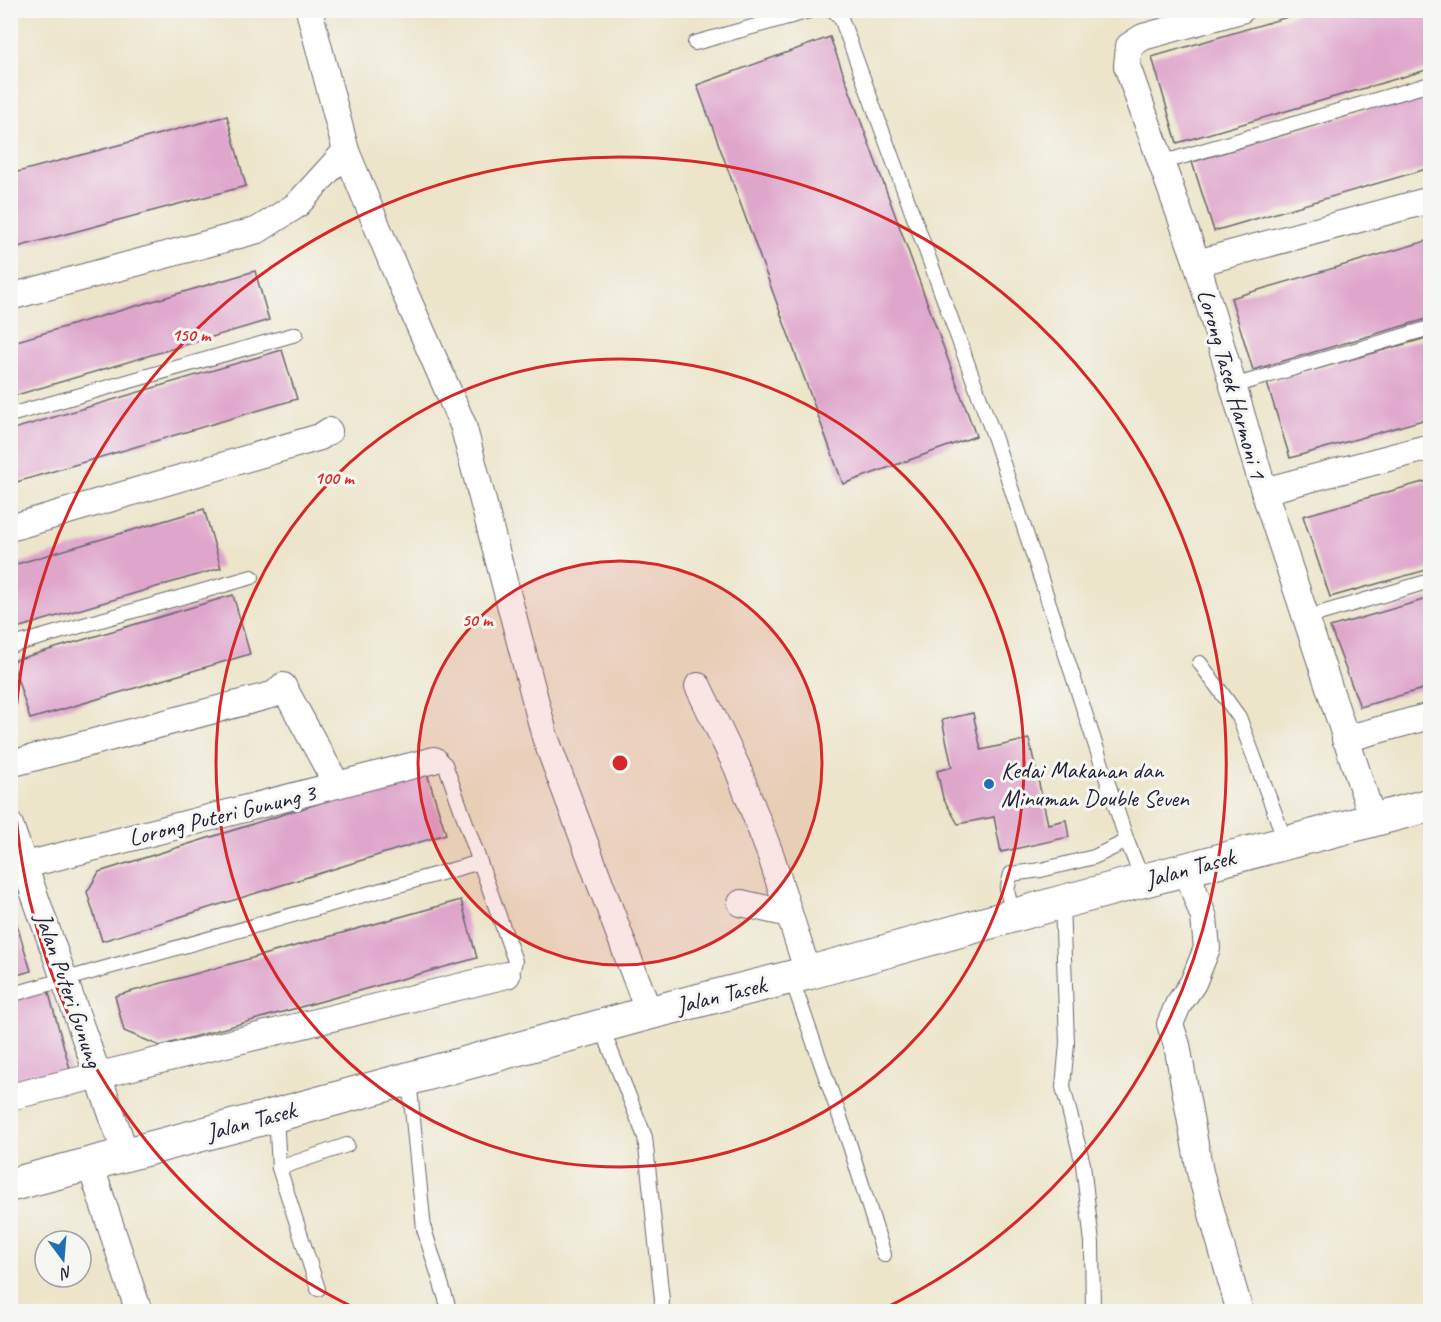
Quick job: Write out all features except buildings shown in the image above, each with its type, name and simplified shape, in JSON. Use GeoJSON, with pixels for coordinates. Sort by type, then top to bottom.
{"type":"FeatureCollection","features":[{"type":"Feature","properties":{"kind":"main road","name":"Jalan Tasek"},"geometry":{"type":"LineString","coordinates":[[10,1185],[1431,805]]}},
{"type":"Feature","properties":{"kind":"street"},"geometry":{"type":"LineString","coordinates":[[309,10],[346,151],[463,425],[545,736],[649,1013]]}},
{"type":"Feature","properties":{"kind":"street","name":"Lorong Tasek Harmoni 1"},"geometry":{"type":"LineString","coordinates":[[1241,10],[1143,37],[1129,46],[1127,66],[1197,263],[1264,491],[1372,819]]}},
{"type":"Feature","properties":{"kind":"street"},"geometry":{"type":"LineString","coordinates":[[10,297],[258,230],[297,205],[346,151]]}},
{"type":"Feature","properties":{"kind":"street"},"geometry":{"type":"LineString","coordinates":[[1197,263],[1431,200]]}},
{"type":"Feature","properties":{"kind":"street"},"geometry":{"type":"LineString","coordinates":[[10,528],[320,437],[329,431]]}},
{"type":"Feature","properties":{"kind":"street"},"geometry":{"type":"LineString","coordinates":[[1264,491],[1431,447]]}},
{"type":"Feature","properties":{"kind":"street"},"geometry":{"type":"LineString","coordinates":[[10,764],[275,694],[283,686],[337,785]]}},
{"type":"Feature","properties":{"kind":"street"},"geometry":{"type":"LineString","coordinates":[[698,686],[737,768],[771,856],[789,914],[800,975]]}},
{"type":"Feature","properties":{"kind":"street"},"geometry":{"type":"LineString","coordinates":[[1345,739],[1431,716]]}},
{"type":"Feature","properties":{"kind":"street","name":"Lorong Puteri Gunung 3"},"geometry":{"type":"LineString","coordinates":[[18,867],[434,760]]}},
{"type":"Feature","properties":{"kind":"street","name":"Jalan Puteri Gunung"},"geometry":{"type":"LineString","coordinates":[[10,825],[18,867],[65,981],[126,1155]]}},
{"type":"Feature","properties":{"kind":"street"},"geometry":{"type":"LineString","coordinates":[[1186,869],[1204,918],[1207,948],[1193,982],[1178,1005],[1170,1024],[1177,1044],[1200,1172],[1240,1311]]}},
{"type":"Feature","properties":{"kind":"street"},"geometry":{"type":"LineString","coordinates":[[741,903],[789,914]]}},
{"type":"Feature","properties":{"kind":"street"},"geometry":{"type":"LineString","coordinates":[[10,1097],[507,975]]}},
{"type":"Feature","properties":{"kind":"street"},"geometry":{"type":"LineString","coordinates":[[90,1164],[139,1311]]}},
{"type":"Feature","properties":{"kind":"lane"},"geometry":{"type":"LineString","coordinates":[[695,43],[813,10]]}},
{"type":"Feature","properties":{"kind":"lane"},"geometry":{"type":"LineString","coordinates":[[833,10],[841,18],[995,439],[1126,841],[1143,881]]}},
{"type":"Feature","properties":{"kind":"lane"},"geometry":{"type":"LineString","coordinates":[[1161,163],[1431,84]]}},
{"type":"Feature","properties":{"kind":"lane"},"geometry":{"type":"LineString","coordinates":[[1233,386],[1431,328]]}},
{"type":"Feature","properties":{"kind":"lane"},"geometry":{"type":"LineString","coordinates":[[10,415],[296,334]]}},
{"type":"Feature","properties":{"kind":"lane"},"geometry":{"type":"LineString","coordinates":[[10,646],[252,577]]}},
{"type":"Feature","properties":{"kind":"lane"},"geometry":{"type":"LineString","coordinates":[[1305,618],[1431,581]]}},
{"type":"Feature","properties":{"kind":"lane"},"geometry":{"type":"LineString","coordinates":[[1200,663],[1239,717],[1286,843]]}},
{"type":"Feature","properties":{"kind":"lane"},"geometry":{"type":"LineString","coordinates":[[434,760],[440,760],[445,764],[515,961],[513,969],[507,975]]}},
{"type":"Feature","properties":{"kind":"lane"},"geometry":{"type":"LineString","coordinates":[[1013,916],[1007,890],[1011,874],[1041,870],[1094,857],[1126,841]]}},
{"type":"Feature","properties":{"kind":"lane"},"geometry":{"type":"LineString","coordinates":[[10,995],[480,862]]}},
{"type":"Feature","properties":{"kind":"lane"},"geometry":{"type":"LineString","coordinates":[[1062,902],[1067,1043],[1063,1087],[1083,1164],[1092,1244],[1093,1311]]}},
{"type":"Feature","properties":{"kind":"lane"},"geometry":{"type":"LineString","coordinates":[[800,975],[850,1146],[885,1255]]}},
{"type":"Feature","properties":{"kind":"lane"},"geometry":{"type":"LineString","coordinates":[[601,1026],[645,1137],[662,1300],[661,1311]]}},
{"type":"Feature","properties":{"kind":"lane"},"geometry":{"type":"LineString","coordinates":[[409,1079],[424,1229],[450,1311]]}},
{"type":"Feature","properties":{"kind":"lane"},"geometry":{"type":"LineString","coordinates":[[276,1115],[279,1168],[318,1289]]}},
{"type":"Feature","properties":{"kind":"lane"},"geometry":{"type":"LineString","coordinates":[[279,1168],[346,1145]]}},
{"type":"Feature","properties":{"kind":"place","name":"Kedai Makanan dan Minuman Double Seven"},"geometry":{"type":"Point","coordinates":[989,784]}}]}
